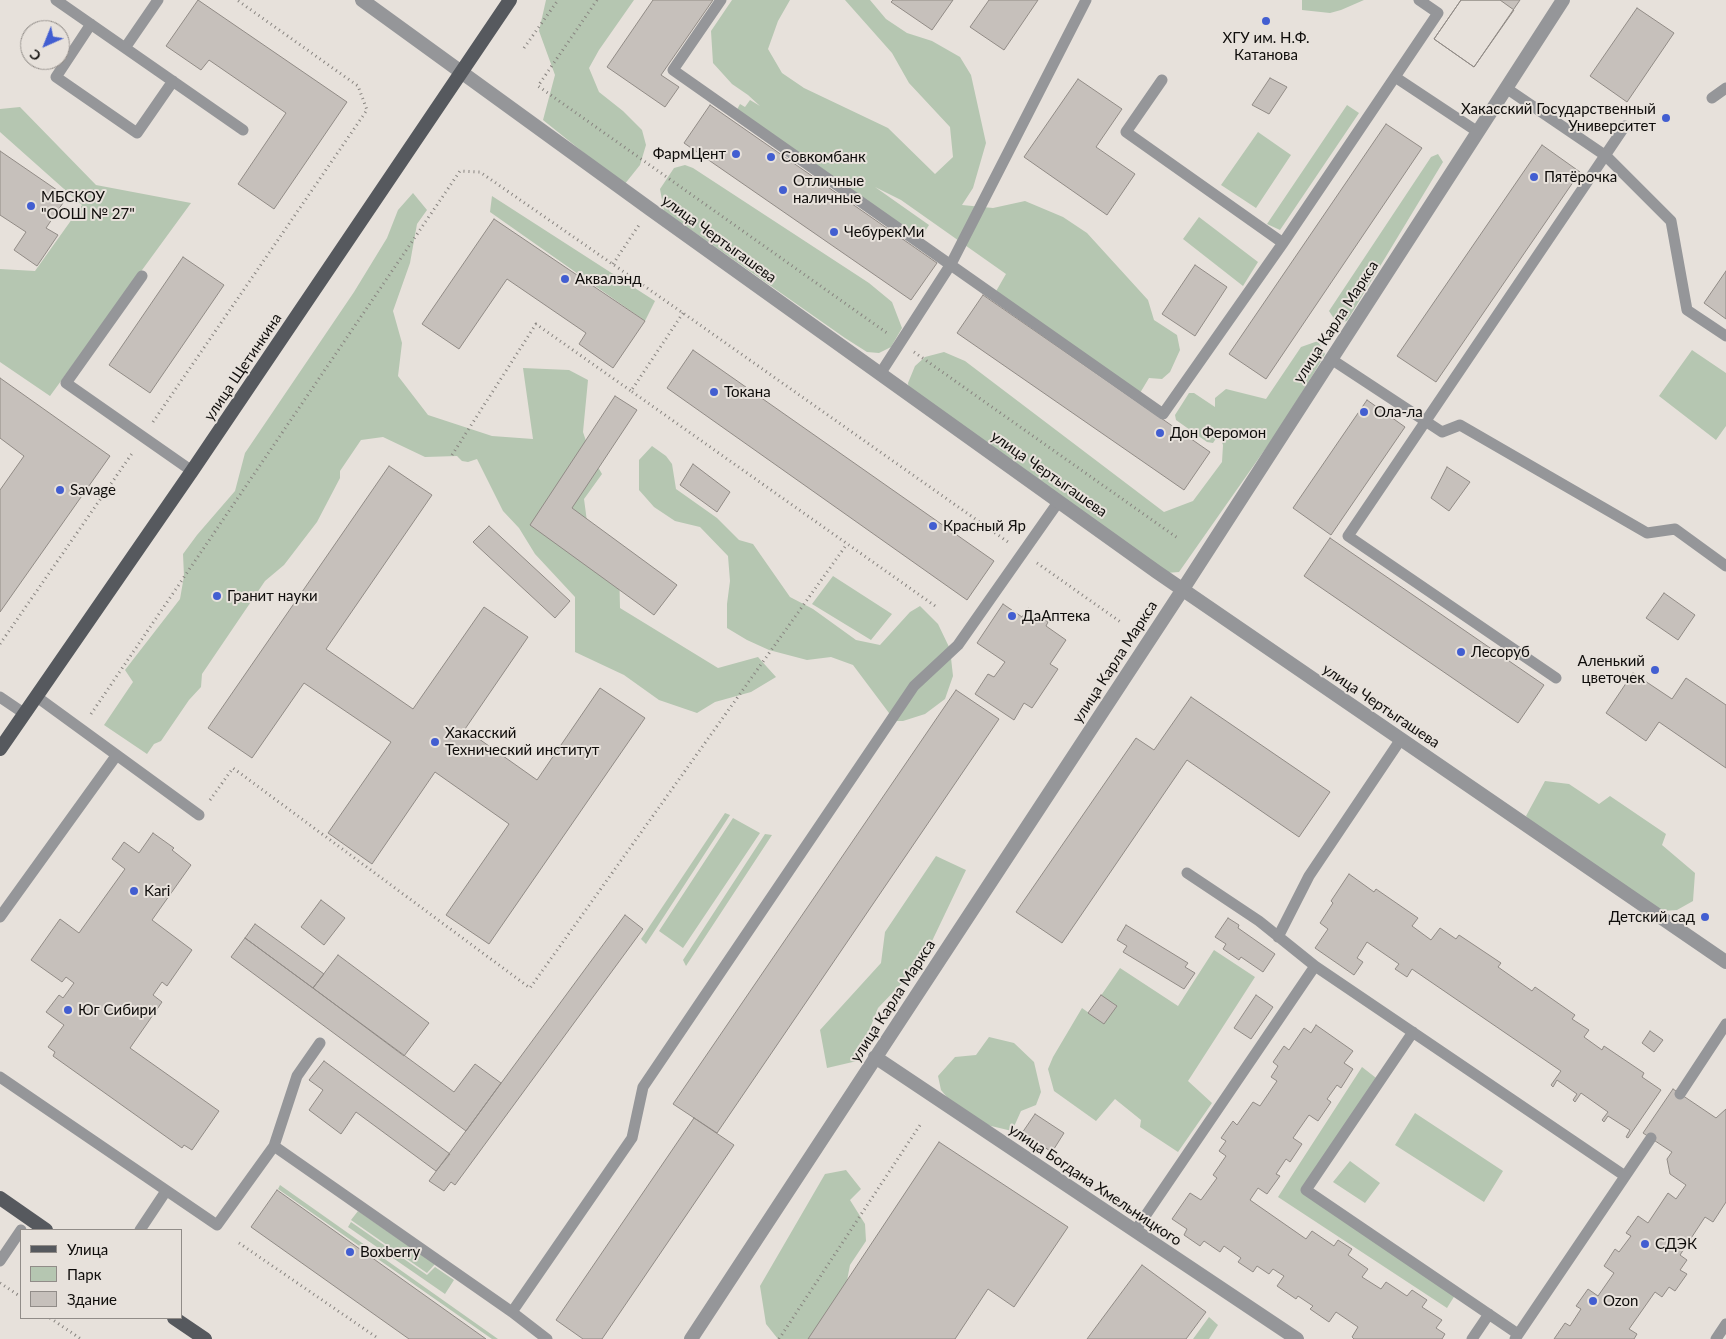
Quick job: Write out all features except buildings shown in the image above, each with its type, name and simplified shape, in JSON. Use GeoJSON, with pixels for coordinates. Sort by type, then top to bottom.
{"type":"FeatureCollection","features":[{"type":"Feature","properties":{"kind":"main road","name":"улица Щетинкина"},"geometry":{"type":"LineString","coordinates":[[0,749],[192,471],[510,0]]}},
{"type":"Feature","properties":{"kind":"main road"},"geometry":{"type":"LineString","coordinates":[[0,1198],[24,1227],[39,1229]]}},
{"type":"Feature","properties":{"kind":"main road"},"geometry":{"type":"LineString","coordinates":[[175,1319],[205,1339]]}},
{"type":"Feature","properties":{"kind":"street","name":"улица Чертыгашева"},"geometry":{"type":"LineString","coordinates":[[362,0],[650,210],[1183,589],[1726,962]]}},
{"type":"Feature","properties":{"kind":"street","name":"улица Карла Маркса"},"geometry":{"type":"LineString","coordinates":[[691,1339],[1183,589],[1563,0]]}},
{"type":"Feature","properties":{"kind":"street","name":"улица Богдана Хмельницкого"},"geometry":{"type":"LineString","coordinates":[[875,1058],[1297,1339]]}},
{"type":"Feature","properties":{"kind":"lane"},"geometry":{"type":"LineString","coordinates":[[56,0],[243,130]]}},
{"type":"Feature","properties":{"kind":"lane"},"geometry":{"type":"LineString","coordinates":[[125,48],[158,0]]}},
{"type":"Feature","properties":{"kind":"lane"},"geometry":{"type":"LineString","coordinates":[[721,0],[673,70],[1163,414],[1283,243],[1438,13],[1419,0]]}},
{"type":"Feature","properties":{"kind":"lane"},"geometry":{"type":"LineString","coordinates":[[880,374],[951,264],[1086,0]]}},
{"type":"Feature","properties":{"kind":"lane"},"geometry":{"type":"LineString","coordinates":[[91,24],[56,77],[137,133],[173,81]]}},
{"type":"Feature","properties":{"kind":"lane"},"geometry":{"type":"LineString","coordinates":[[1395,77],[1478,132]]}},
{"type":"Feature","properties":{"kind":"lane"},"geometry":{"type":"LineString","coordinates":[[1162,80],[1126,132],[1283,243]]}},
{"type":"Feature","properties":{"kind":"lane"},"geometry":{"type":"LineString","coordinates":[[1506,88],[1606,156],[1671,221],[1687,310],[1726,336]]}},
{"type":"Feature","properties":{"kind":"lane"},"geometry":{"type":"LineString","coordinates":[[1712,98],[1726,88]]}},
{"type":"Feature","properties":{"kind":"lane"},"geometry":{"type":"LineString","coordinates":[[1556,678],[1348,536],[1626,126]]}},
{"type":"Feature","properties":{"kind":"lane"},"geometry":{"type":"LineString","coordinates":[[142,276],[66,383],[192,471]]}},
{"type":"Feature","properties":{"kind":"lane"},"geometry":{"type":"LineString","coordinates":[[1331,359],[1442,432],[1460,425],[1647,533],[1675,529],[1726,566]]}},
{"type":"Feature","properties":{"kind":"lane"},"geometry":{"type":"LineString","coordinates":[[512,1312],[632,1138],[643,1087],[914,686],[958,644],[1059,501]]}},
{"type":"Feature","properties":{"kind":"lane"},"geometry":{"type":"LineString","coordinates":[[0,697],[25,714]]}},
{"type":"Feature","properties":{"kind":"lane"},"geometry":{"type":"LineString","coordinates":[[37,697],[199,815]]}},
{"type":"Feature","properties":{"kind":"lane"},"geometry":{"type":"LineString","coordinates":[[1278,937],[1309,876],[1401,739]]}},
{"type":"Feature","properties":{"kind":"lane"},"geometry":{"type":"LineString","coordinates":[[0,917],[116,756]]}},
{"type":"Feature","properties":{"kind":"lane"},"geometry":{"type":"LineString","coordinates":[[1187,873],[1259,921],[1314,966],[1625,1176]]}},
{"type":"Feature","properties":{"kind":"lane"},"geometry":{"type":"LineString","coordinates":[[1135,1231],[1314,966]]}},
{"type":"Feature","properties":{"kind":"lane"},"geometry":{"type":"LineString","coordinates":[[1680,1094],[1726,1024]]}},
{"type":"Feature","properties":{"kind":"lane"},"geometry":{"type":"LineString","coordinates":[[1413,1032],[1306,1190],[1489,1314],[1517,1336],[1651,1138]]}},
{"type":"Feature","properties":{"kind":"lane"},"geometry":{"type":"LineString","coordinates":[[0,1076],[217,1225],[274,1146],[297,1076],[320,1043]]}},
{"type":"Feature","properties":{"kind":"lane"},"geometry":{"type":"LineString","coordinates":[[274,1146],[512,1312],[547,1339]]}},
{"type":"Feature","properties":{"kind":"lane"},"geometry":{"type":"LineString","coordinates":[[141,1229],[166,1191]]}},
{"type":"Feature","properties":{"kind":"lane"},"geometry":{"type":"LineString","coordinates":[[0,1261],[20,1233]]}},
{"type":"Feature","properties":{"kind":"lane"},"geometry":{"type":"LineString","coordinates":[[1472,1339],[1489,1314]]}},
{"type":"Feature","properties":{"kind":"lane"},"geometry":{"type":"LineString","coordinates":[[1716,1339],[1726,1324]]}},
{"type":"Feature","properties":{"kind":"path"},"geometry":{"type":"LineString","coordinates":[[0,644],[367,110],[358,86],[237,0]]}},
{"type":"Feature","properties":{"kind":"path"},"geometry":{"type":"LineString","coordinates":[[524,48],[558,0]]}},
{"type":"Feature","properties":{"kind":"path"},"geometry":{"type":"LineString","coordinates":[[597,0],[538,86],[1180,539]]}},
{"type":"Feature","properties":{"kind":"path"},"geometry":{"type":"LineString","coordinates":[[82,729],[460,171],[480,172],[1122,623]]}},
{"type":"Feature","properties":{"kind":"path"},"geometry":{"type":"LineString","coordinates":[[613,264],[650,210]]}},
{"type":"Feature","properties":{"kind":"path"},"geometry":{"type":"LineString","coordinates":[[631,391],[683,313]]}},
{"type":"Feature","properties":{"kind":"path"},"geometry":{"type":"LineString","coordinates":[[452,454],[536,324],[938,608]]}},
{"type":"Feature","properties":{"kind":"path"},"geometry":{"type":"LineString","coordinates":[[199,815],[233,768],[530,988],[847,544]]}},
{"type":"Feature","properties":{"kind":"path"},"geometry":{"type":"LineString","coordinates":[[780,1339],[922,1122]]}},
{"type":"Feature","properties":{"kind":"path"},"geometry":{"type":"LineString","coordinates":[[240,1243],[379,1339]]}},
{"type":"Feature","properties":{"kind":"path"},"geometry":{"type":"LineString","coordinates":[[0,1282],[20,1296]]}},
{"type":"Feature","properties":{"kind":"path"},"geometry":{"type":"LineString","coordinates":[[51,1319],[81,1339]]}},
{"type":"Feature","properties":{"kind":"green space"},"geometry":{"type":"Polygon","coordinates":[[[546,0],[634,0],[599,50],[589,68],[599,92],[623,111],[642,130],[646,145],[640,165],[624,185],[543,120],[555,75],[539,31],[546,0]]]}},
{"type":"Feature","properties":{"kind":"green space"},"geometry":{"type":"Polygon","coordinates":[[[732,0],[790,0],[778,21],[768,49],[782,73],[804,88],[888,128],[935,174],[953,157],[950,127],[909,83],[892,53],[845,0],[870,0],[886,19],[907,33],[932,41],[960,57],[971,75],[986,143],[973,188],[962,205],[993,208],[1025,201],[1063,217],[1087,233],[1148,300],[1154,320],[1177,335],[1180,350],[1170,372],[1162,379],[1149,378],[1140,393],[995,293],[1006,274],[901,200],[875,187],[929,225],[918,242],[733,117],[740,104],[745,107],[750,100],[760,106],[732,84],[713,63],[711,31],[732,0]]]}},
{"type":"Feature","properties":{"kind":"green space"},"geometry":{"type":"Polygon","coordinates":[[[1302,0],[1364,0],[1330,13],[1302,10],[1302,0]]]}},
{"type":"Feature","properties":{"kind":"green space"},"geometry":{"type":"Polygon","coordinates":[[[1347,105],[1359,113],[1280,230],[1267,224],[1347,105]]]}},
{"type":"Feature","properties":{"kind":"green space"},"geometry":{"type":"Polygon","coordinates":[[[20,107],[96,185],[191,203],[50,396],[0,362],[0,269],[35,271],[82,205],[0,132],[0,109],[20,107]]]}},
{"type":"Feature","properties":{"kind":"green space"},"geometry":{"type":"Polygon","coordinates":[[[1258,132],[1291,155],[1256,208],[1221,185],[1258,132]]]}},
{"type":"Feature","properties":{"kind":"green space"},"geometry":{"type":"Polygon","coordinates":[[[1438,154],[1443,162],[1347,321],[1337,323],[1329,311],[1431,157],[1438,154]]]}},
{"type":"Feature","properties":{"kind":"green space"},"geometry":{"type":"Polygon","coordinates":[[[685,165],[693,168],[869,283],[892,302],[902,328],[891,347],[879,353],[867,352],[664,211],[660,189],[674,168],[685,165]]]}},
{"type":"Feature","properties":{"kind":"green space"},"geometry":{"type":"Polygon","coordinates":[[[413,193],[427,210],[417,224],[410,263],[393,311],[402,343],[398,376],[428,415],[492,436],[533,439],[523,368],[569,370],[588,380],[583,432],[590,453],[602,474],[584,499],[588,529],[619,567],[620,608],[718,668],[758,657],[776,677],[751,692],[715,702],[697,713],[659,700],[624,675],[575,652],[575,597],[535,554],[519,528],[503,511],[477,459],[468,462],[462,461],[457,456],[425,457],[383,437],[361,440],[340,471],[340,478],[317,522],[284,565],[265,581],[202,674],[201,687],[189,700],[161,741],[154,744],[147,754],[104,725],[133,682],[125,670],[180,599],[184,576],[183,554],[235,491],[245,453],[354,292],[387,238],[398,210],[413,193]]]}},
{"type":"Feature","properties":{"kind":"green space"},"geometry":{"type":"Polygon","coordinates":[[[492,196],[655,301],[645,321],[490,212],[492,196]]]}},
{"type":"Feature","properties":{"kind":"green space"},"geometry":{"type":"Polygon","coordinates":[[[1199,217],[1258,262],[1243,286],[1183,239],[1199,217]]]}},
{"type":"Feature","properties":{"kind":"green space"},"geometry":{"type":"Polygon","coordinates":[[[1318,341],[1325,354],[1314,373],[1280,428],[1179,572],[1166,573],[909,391],[908,383],[915,366],[925,357],[944,352],[965,361],[1164,512],[1193,501],[1222,462],[1223,445],[1219,434],[1213,443],[1207,442],[1176,420],[1175,415],[1189,393],[1194,393],[1215,407],[1215,398],[1226,389],[1266,399],[1301,347],[1318,341]]]}},
{"type":"Feature","properties":{"kind":"green space"},"geometry":{"type":"Polygon","coordinates":[[[1692,350],[1726,373],[1726,426],[1716,440],[1659,396],[1692,350]]]}},
{"type":"Feature","properties":{"kind":"green space"},"geometry":{"type":"Polygon","coordinates":[[[652,446],[666,456],[672,464],[676,489],[717,518],[739,540],[753,544],[790,597],[813,609],[856,640],[880,645],[910,612],[920,606],[938,624],[950,649],[953,676],[945,699],[925,714],[903,721],[895,721],[853,665],[831,657],[807,660],[769,650],[727,628],[727,604],[730,581],[728,556],[700,527],[675,521],[654,507],[639,490],[639,460],[652,446]]]}},
{"type":"Feature","properties":{"kind":"green space"},"geometry":{"type":"Polygon","coordinates":[[[833,576],[892,614],[871,640],[812,604],[833,576]]]}},
{"type":"Feature","properties":{"kind":"green space"},"geometry":{"type":"Polygon","coordinates":[[[1545,781],[1569,784],[1599,804],[1610,796],[1666,834],[1662,845],[1695,873],[1693,901],[1677,910],[1650,912],[1541,835],[1526,816],[1545,781]]]}},
{"type":"Feature","properties":{"kind":"green space"},"geometry":{"type":"Polygon","coordinates":[[[725,813],[730,815],[646,944],[641,939],[725,813]]]}},
{"type":"Feature","properties":{"kind":"green space"},"geometry":{"type":"Polygon","coordinates":[[[733,818],[760,833],[683,948],[659,931],[733,818]]]}},
{"type":"Feature","properties":{"kind":"green space"},"geometry":{"type":"Polygon","coordinates":[[[765,834],[772,835],[686,966],[683,960],[765,834]]]}},
{"type":"Feature","properties":{"kind":"green space"},"geometry":{"type":"Polygon","coordinates":[[[936,856],[966,870],[922,962],[878,1008],[857,1061],[827,1068],[820,1030],[881,963],[885,932],[936,856]]]}},
{"type":"Feature","properties":{"kind":"green space"},"geometry":{"type":"Polygon","coordinates":[[[1214,950],[1255,977],[1188,1081],[1212,1103],[1178,1152],[1140,1127],[1141,1120],[1115,1099],[1096,1121],[1054,1091],[1048,1069],[1053,1057],[1082,1008],[1089,1013],[1120,968],[1178,1006],[1214,950]]]}},
{"type":"Feature","properties":{"kind":"green space"},"geometry":{"type":"Polygon","coordinates":[[[989,1037],[1014,1043],[1034,1062],[1041,1092],[1036,1105],[1021,1111],[1012,1131],[987,1125],[951,1102],[941,1090],[938,1076],[955,1057],[976,1055],[989,1037]]]}},
{"type":"Feature","properties":{"kind":"green space"},"geometry":{"type":"Polygon","coordinates":[[[1362,1067],[1380,1081],[1306,1190],[1457,1292],[1447,1308],[1278,1197],[1362,1067]]]}},
{"type":"Feature","properties":{"kind":"green space"},"geometry":{"type":"Polygon","coordinates":[[[1415,1113],[1503,1171],[1484,1202],[1395,1145],[1415,1113]]]}},
{"type":"Feature","properties":{"kind":"green space"},"geometry":{"type":"Polygon","coordinates":[[[1350,1161],[1380,1183],[1365,1203],[1333,1182],[1350,1161]]]}},
{"type":"Feature","properties":{"kind":"green space"},"geometry":{"type":"Polygon","coordinates":[[[846,1170],[861,1189],[850,1200],[865,1224],[866,1241],[850,1265],[845,1291],[811,1339],[778,1339],[766,1324],[760,1286],[825,1174],[846,1170]]]}},
{"type":"Feature","properties":{"kind":"green space"},"geometry":{"type":"Polygon","coordinates":[[[280,1185],[498,1339],[492,1339],[278,1189],[280,1185]]]}},
{"type":"Feature","properties":{"kind":"green space"},"geometry":{"type":"Polygon","coordinates":[[[358,1211],[435,1264],[427,1273],[351,1220],[358,1211]]]}},
{"type":"Feature","properties":{"kind":"green space"},"geometry":{"type":"Polygon","coordinates":[[[351,1222],[427,1275],[435,1267],[454,1280],[445,1294],[348,1227],[351,1222]]]}},
{"type":"Feature","properties":{"kind":"green space"},"geometry":{"type":"Polygon","coordinates":[[[1209,1317],[1218,1325],[1209,1339],[1193,1339],[1209,1317]]]}},
{"type":"Feature","properties":{"kind":"place","name":"ХГУ им. Н.Ф. Катанова"},"geometry":{"type":"Point","coordinates":[1266,21]}},
{"type":"Feature","properties":{"kind":"place","name":"Хакасский Государственный Университет"},"geometry":{"type":"Point","coordinates":[1666,118]}},
{"type":"Feature","properties":{"kind":"place","name":"ФармЦент"},"geometry":{"type":"Point","coordinates":[736,154]}},
{"type":"Feature","properties":{"kind":"place","name":"Совкомбанк"},"geometry":{"type":"Point","coordinates":[771,157]}},
{"type":"Feature","properties":{"kind":"place","name":"Пятёрочка"},"geometry":{"type":"Point","coordinates":[1534,177]}},
{"type":"Feature","properties":{"kind":"place","name":"Отличные наличные"},"geometry":{"type":"Point","coordinates":[783,190]}},
{"type":"Feature","properties":{"kind":"place","name":"МБСКОУ \"ООШ № 27\""},"geometry":{"type":"Point","coordinates":[31,206]}},
{"type":"Feature","properties":{"kind":"place","name":"ЧебурекМи"},"geometry":{"type":"Point","coordinates":[834,232]}},
{"type":"Feature","properties":{"kind":"place","name":"Аквалэнд"},"geometry":{"type":"Point","coordinates":[565,279]}},
{"type":"Feature","properties":{"kind":"place","name":"Токана"},"geometry":{"type":"Point","coordinates":[714,392]}},
{"type":"Feature","properties":{"kind":"place","name":"Ола-ла"},"geometry":{"type":"Point","coordinates":[1364,412]}},
{"type":"Feature","properties":{"kind":"place","name":"Дон Феромон"},"geometry":{"type":"Point","coordinates":[1160,433]}},
{"type":"Feature","properties":{"kind":"place","name":"Savage"},"geometry":{"type":"Point","coordinates":[60,490]}},
{"type":"Feature","properties":{"kind":"place","name":"Красный Яр"},"geometry":{"type":"Point","coordinates":[933,526]}},
{"type":"Feature","properties":{"kind":"place","name":"Гранит науки"},"geometry":{"type":"Point","coordinates":[217,596]}},
{"type":"Feature","properties":{"kind":"place","name":"ДаАптека"},"geometry":{"type":"Point","coordinates":[1012,616]}},
{"type":"Feature","properties":{"kind":"place","name":"Лесоруб"},"geometry":{"type":"Point","coordinates":[1461,652]}},
{"type":"Feature","properties":{"kind":"place","name":"Аленький цветочек"},"geometry":{"type":"Point","coordinates":[1655,670]}},
{"type":"Feature","properties":{"kind":"place","name":"Хакасский Технический институт"},"geometry":{"type":"Point","coordinates":[435,742]}},
{"type":"Feature","properties":{"kind":"place","name":"Kari"},"geometry":{"type":"Point","coordinates":[134,891]}},
{"type":"Feature","properties":{"kind":"place","name":"Детский сад"},"geometry":{"type":"Point","coordinates":[1705,917]}},
{"type":"Feature","properties":{"kind":"place","name":"Юг Сибири"},"geometry":{"type":"Point","coordinates":[68,1010]}},
{"type":"Feature","properties":{"kind":"place","name":"СДЭК"},"geometry":{"type":"Point","coordinates":[1645,1244]}},
{"type":"Feature","properties":{"kind":"place","name":"Boxberry"},"geometry":{"type":"Point","coordinates":[350,1252]}},
{"type":"Feature","properties":{"kind":"place","name":"Ozon"},"geometry":{"type":"Point","coordinates":[1593,1301]}}]}
